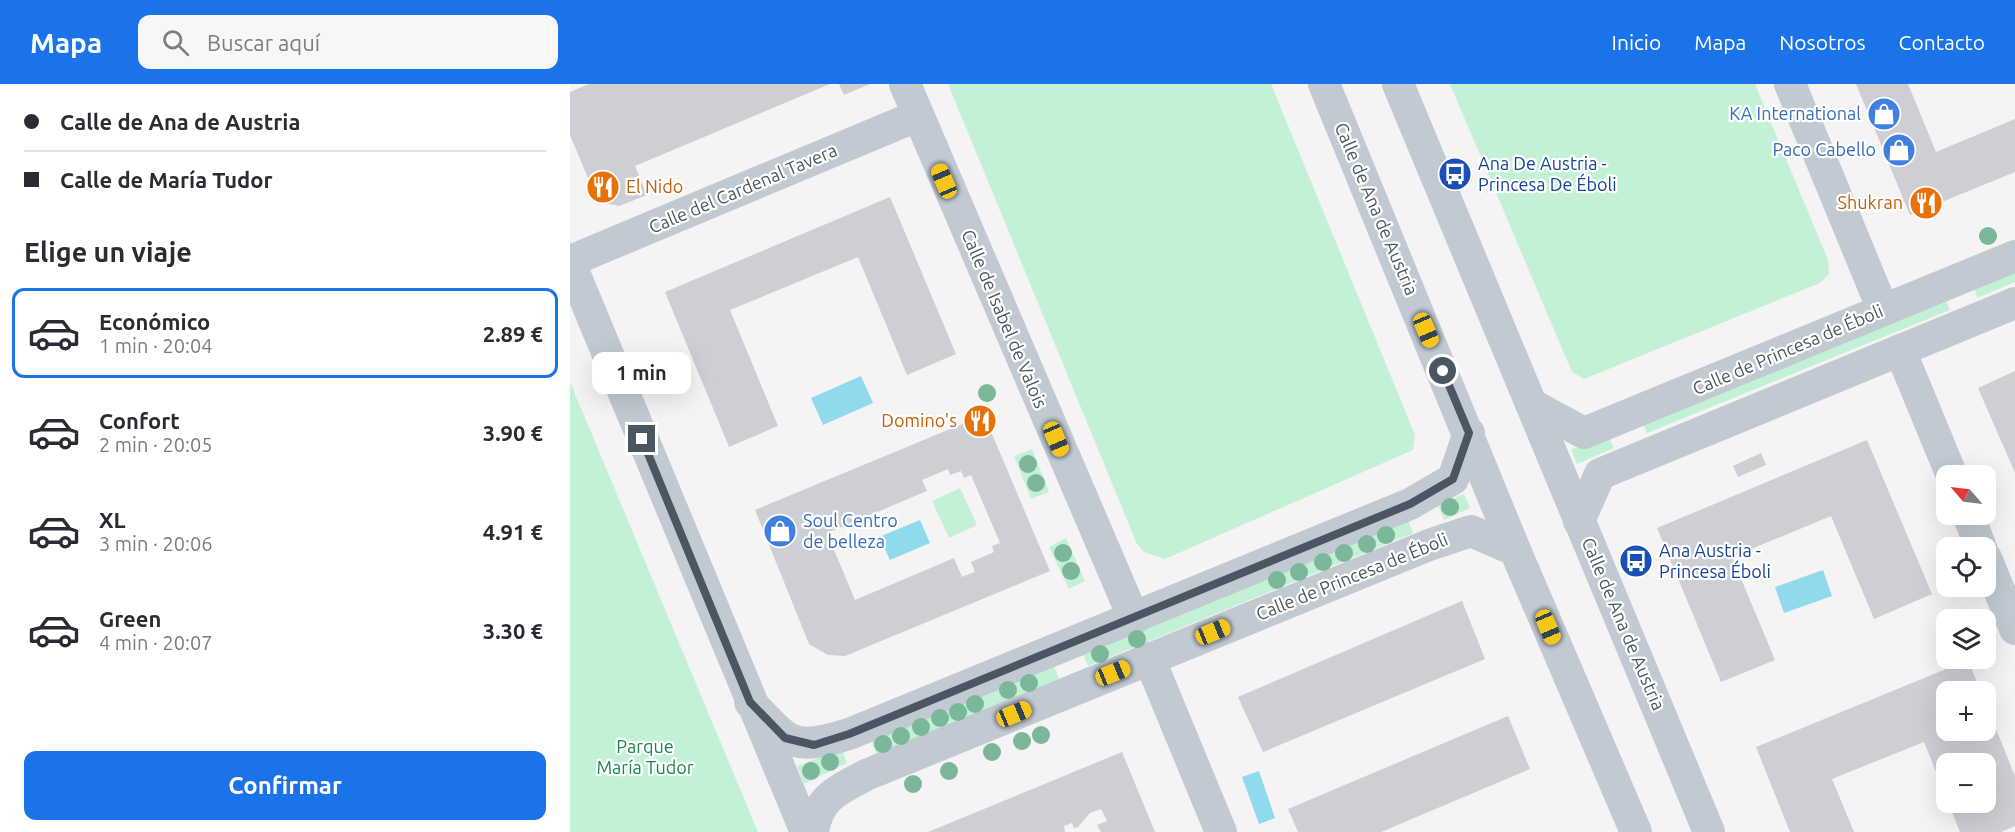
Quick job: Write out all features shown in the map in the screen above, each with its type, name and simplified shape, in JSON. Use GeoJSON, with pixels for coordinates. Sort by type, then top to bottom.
{"type":"FeatureCollection","features":[{"type":"Feature","properties":{"kind":"street","name":"Calle de Isabel de Valois"},"geometry":{"type":"LineString","coordinates":[[905,84],[916,116],[1134,619]]}},
{"type":"Feature","properties":{"kind":"street","name":"Calle de Ana de Austria"},"geometry":{"type":"LineString","coordinates":[[1324,84],[1469,433],[1515,550],[1636,832]]}},
{"type":"Feature","properties":{"kind":"street","name":"Calle de Ana de Austria"},"geometry":{"type":"LineString","coordinates":[[1398,84],[1709,832]]}},
{"type":"Feature","properties":{"kind":"street"},"geometry":{"type":"LineString","coordinates":[[1790,84],[1883,310]]}},
{"type":"Feature","properties":{"kind":"street","name":"Calle del Cardenal Tavera"},"geometry":{"type":"LineString","coordinates":[[570,262],[916,116]]}},
{"type":"Feature","properties":{"kind":"street","name":"Calle de Princesa de Éboli"},"geometry":{"type":"LineString","coordinates":[[1530,404],[1584,433],[2015,256]]}},
{"type":"Feature","properties":{"kind":"street"},"geometry":{"type":"LineString","coordinates":[[570,262],[750,702],[806,832]]}},
{"type":"Feature","properties":{"kind":"street"},"geometry":{"type":"LineString","coordinates":[[1579,521],[1600,474],[2015,303]]}},
{"type":"Feature","properties":{"kind":"street"},"geometry":{"type":"LineString","coordinates":[[1900,350],[1947,465]]}},
{"type":"Feature","properties":{"kind":"street"},"geometry":{"type":"LineString","coordinates":[[750,702],[785,738],[814,745],[849,734],[1410,504],[1453,479],[1469,433]]}},
{"type":"Feature","properties":{"kind":"street","name":"Calle de Princesa de Éboli"},"geometry":{"type":"LineString","coordinates":[[813,832],[816,816],[823,802],[833,793],[866,775],[1149,658],[1471,531],[1515,550]]}},
{"type":"Feature","properties":{"kind":"street"},"geometry":{"type":"LineString","coordinates":[[1996,582],[2015,629]]}},
{"type":"Feature","properties":{"kind":"street"},"geometry":{"type":"LineString","coordinates":[[1149,658],[1221,832]]}},
{"type":"Feature","properties":{"kind":"green space"},"geometry":{"type":"Polygon","coordinates":[[[948,84],[1271,84],[1415,435],[1413,450],[1165,559],[1144,552],[1137,544],[948,84]]]}},
{"type":"Feature","properties":{"kind":"green space"},"geometry":{"type":"Polygon","coordinates":[[[1450,84],[1755,84],[1828,260],[1829,274],[1820,283],[1584,379],[1572,372],[1450,84]]]}},
{"type":"Feature","properties":{"kind":"green space"},"geometry":{"type":"Polygon","coordinates":[[[2015,271],[2015,282],[1977,298],[1974,288],[2015,271]]]}},
{"type":"Feature","properties":{"kind":"green space"},"geometry":{"type":"Polygon","coordinates":[[[1945,297],[1950,310],[1647,433],[1642,422],[1945,297]]]}},
{"type":"Feature","properties":{"kind":"green space","name":"Parque María Tudor"},"geometry":{"type":"Polygon","coordinates":[[[570,382],[758,832],[570,832],[570,382]]]}},
{"type":"Feature","properties":{"kind":"green space"},"geometry":{"type":"Polygon","coordinates":[[[1608,435],[1614,448],[1577,464],[1571,450],[1608,435]]]}},
{"type":"Feature","properties":{"kind":"green space"},"geometry":{"type":"Polygon","coordinates":[[[1032,449],[1049,492],[1031,499],[1014,456],[1032,449]]]}},
{"type":"Feature","properties":{"kind":"green space"},"geometry":{"type":"Polygon","coordinates":[[[960,488],[977,525],[949,538],[932,501],[960,488]]]}},
{"type":"Feature","properties":{"kind":"green space"},"geometry":{"type":"Polygon","coordinates":[[[1464,494],[1470,508],[1444,520],[1438,505],[1464,494]]]}},
{"type":"Feature","properties":{"kind":"green space"},"geometry":{"type":"Polygon","coordinates":[[[1407,518],[1413,533],[1088,666],[1083,654],[1407,518]]]}},
{"type":"Feature","properties":{"kind":"green space"},"geometry":{"type":"Polygon","coordinates":[[[1066,538],[1085,581],[1069,589],[1049,547],[1066,538]]]}},
{"type":"Feature","properties":{"kind":"green space"},"geometry":{"type":"Polygon","coordinates":[[[1054,666],[1060,681],[877,756],[871,740],[1054,666]]]}},
{"type":"Feature","properties":{"kind":"green space"},"geometry":{"type":"Polygon","coordinates":[[[842,749],[847,763],[804,784],[797,766],[842,749]]]}},
{"type":"Feature","properties":{"kind":"water"},"geometry":{"type":"Polygon","coordinates":[[[861,376],[873,403],[823,425],[811,398],[861,376]]]}},
{"type":"Feature","properties":{"kind":"water"},"geometry":{"type":"Polygon","coordinates":[[[920,520],[930,543],[890,560],[879,537],[920,520]]]}},
{"type":"Feature","properties":{"kind":"water"},"geometry":{"type":"Polygon","coordinates":[[[1823,570],[1832,596],[1784,613],[1775,587],[1823,570]]]}},
{"type":"Feature","properties":{"kind":"water"},"geometry":{"type":"Polygon","coordinates":[[[1259,771],[1275,818],[1259,824],[1242,777],[1259,771]]]}},
{"type":"Feature","properties":{"kind":"building"},"geometry":{"type":"Polygon","coordinates":[[[589,84],[830,84],[635,166],[647,195],[619,206],[601,202],[595,195],[570,135],[570,92],[589,84]]]}},
{"type":"Feature","properties":{"kind":"building"},"geometry":{"type":"Polygon","coordinates":[[[839,84],[870,84],[844,95],[839,84]]]}},
{"type":"Feature","properties":{"kind":"building"},"geometry":{"type":"Polygon","coordinates":[[[1856,84],[1908,84],[1936,152],[2015,119],[2015,172],[1910,215],[1856,84]]]}},
{"type":"Feature","properties":{"kind":"building"},"geometry":{"type":"Polygon","coordinates":[[[890,197],[956,354],[907,375],[858,257],[730,310],[778,426],[729,447],[665,292],[890,197]]]}},
{"type":"Feature","properties":{"kind":"building"},"geometry":{"type":"Polygon","coordinates":[[[2015,371],[2015,473],[1978,388],[2015,371]]]}},
{"type":"Feature","properties":{"kind":"building"},"geometry":{"type":"Polygon","coordinates":[[[984,415],[1050,571],[845,656],[828,655],[809,644],[755,510],[984,415]],[[948,469],[922,480],[927,491],[827,533],[855,600],[954,558],[962,577],[975,572],[971,562],[994,552],[992,546],[1000,543],[971,475],[964,478],[961,471],[950,475],[948,469]]]}},
{"type":"Feature","properties":{"kind":"building"},"geometry":{"type":"Polygon","coordinates":[[[1867,440],[1932,594],[1874,619],[1831,516],[1732,557],[1775,660],[1721,682],[1657,528],[1867,440]]]}},
{"type":"Feature","properties":{"kind":"building"},"geometry":{"type":"Polygon","coordinates":[[[1761,453],[1766,465],[1738,477],[1733,466],[1761,453]]]}},
{"type":"Feature","properties":{"kind":"building"},"geometry":{"type":"Polygon","coordinates":[[[1462,601],[1485,659],[1263,752],[1238,697],[1462,601]]]}},
{"type":"Feature","properties":{"kind":"building"},"geometry":{"type":"Polygon","coordinates":[[[1946,669],[1972,669],[1977,681],[1936,681],[1936,741],[1996,741],[1996,729],[2015,776],[2015,826],[2001,832],[1960,832],[1952,813],[1996,813],[1996,753],[1936,753],[1936,772],[1924,742],[1832,779],[1854,832],[1790,832],[1756,747],[1946,669]]]}},
{"type":"Feature","properties":{"kind":"building"},"geometry":{"type":"Polygon","coordinates":[[[1508,716],[1530,769],[1381,832],[1298,832],[1288,809],[1508,716]]]}},
{"type":"Feature","properties":{"kind":"building"},"geometry":{"type":"Polygon","coordinates":[[[1122,752],[1155,832],[1101,832],[1097,825],[1107,821],[1101,809],[1090,813],[1078,827],[1074,828],[1072,823],[1064,826],[1065,832],[928,832],[1122,752]]]}},
{"type":"Feature","properties":{"kind":"place","name":"KA International"},"geometry":{"type":"Point","coordinates":[1884,114]}},
{"type":"Feature","properties":{"kind":"place","name":"Paco Cabello"},"geometry":{"type":"Point","coordinates":[1899,150]}},
{"type":"Feature","properties":{"kind":"place","name":"Ana De Austria - Princesa De Éboli"},"geometry":{"type":"Point","coordinates":[1455,174]}},
{"type":"Feature","properties":{"kind":"place","name":"El Nido"},"geometry":{"type":"Point","coordinates":[603,187]}},
{"type":"Feature","properties":{"kind":"place","name":"Shukran"},"geometry":{"type":"Point","coordinates":[1926,203]}},
{"type":"Feature","properties":{"kind":"place","name":"Domino's"},"geometry":{"type":"Point","coordinates":[980,421]}},
{"type":"Feature","properties":{"kind":"place","name":"Soul Centro de belleza"},"geometry":{"type":"Point","coordinates":[780,531]}},
{"type":"Feature","properties":{"kind":"place","name":"Ana Austria - Princesa Éboli"},"geometry":{"type":"Point","coordinates":[1636,561]}},
{"type":"Feature","properties":{"kind":"route"},"geometry":{"type":"LineString","coordinates":[[642,439],[750,702],[785,738],[814,745],[849,734],[1134,619],[1410,504],[1453,479],[1469,433],[1443,371]]}}]}
